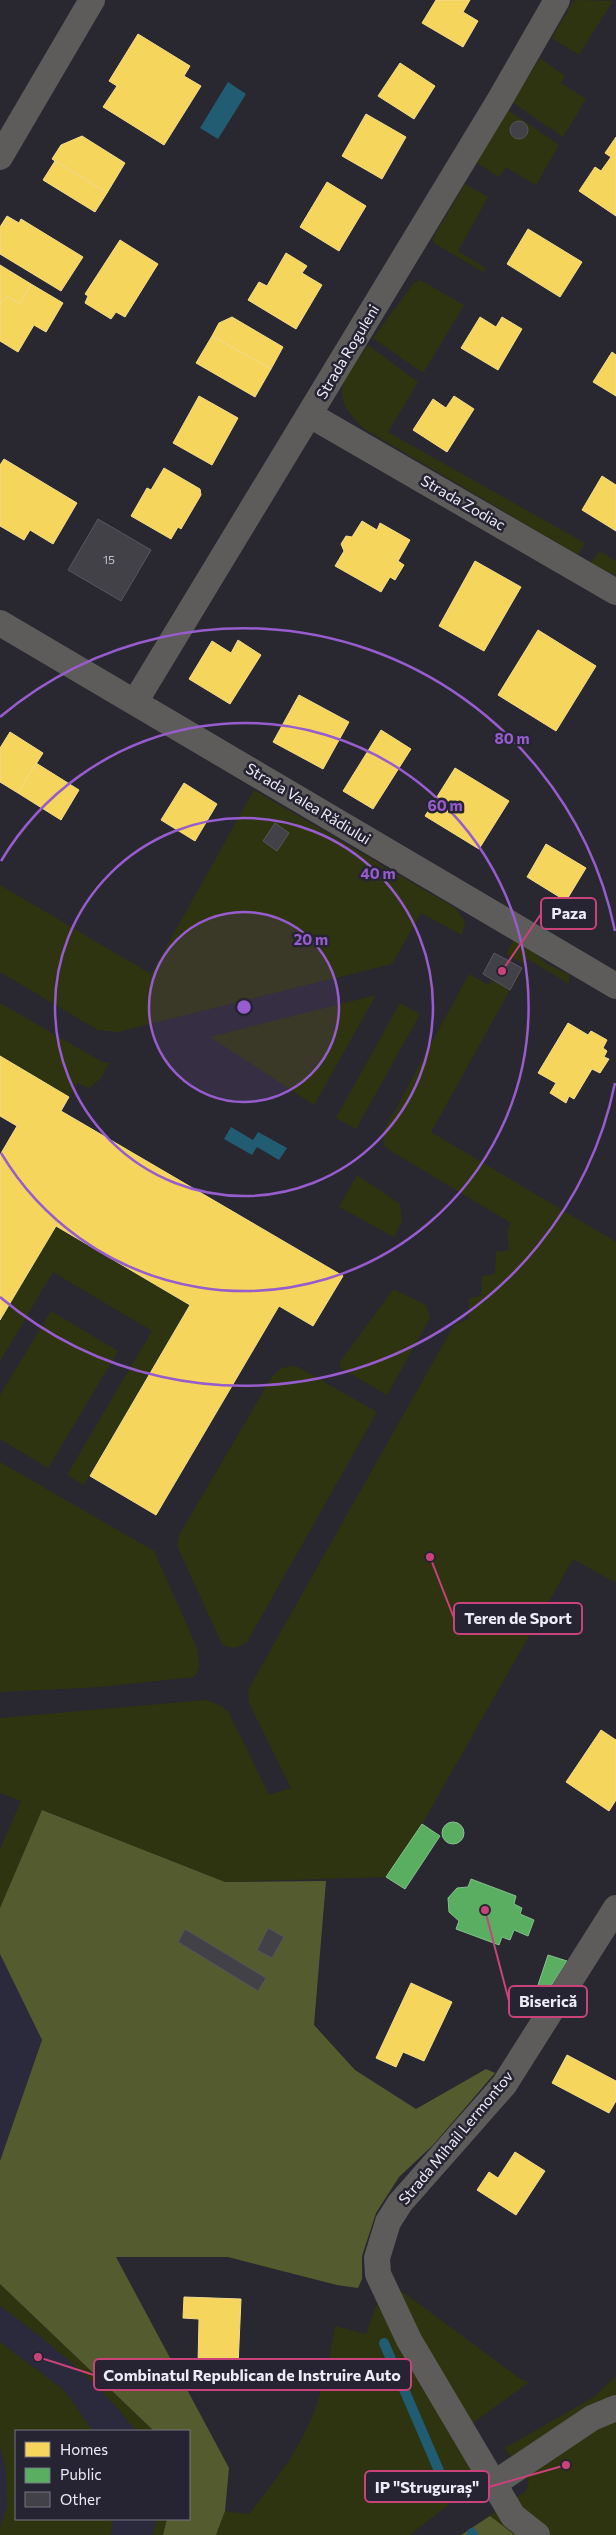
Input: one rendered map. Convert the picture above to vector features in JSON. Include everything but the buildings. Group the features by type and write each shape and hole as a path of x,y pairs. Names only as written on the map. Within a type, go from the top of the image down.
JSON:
{"street":[{"path":"0,157 92,0"},
{"name":"Strada Roguleni","path":"135,702 504,93 557,0"},
{"name":"Strada Zodiac","path":"310,415 616,592"},
{"name":"Strada Valea Rădiului","path":"0,623 616,986"},
{"name":"Strada Mihail Lermontov","path":"537,2535 513,2516 409,2340 378,2274 377,2258 388,2222 400,2203 504,2085 616,1908"},
{"path":"495,2483 592,2418 616,2408"}],"shaded area":[{"path":"0,1954 42,2040 0,2161"},
{"path":"0,2284 153,2430 15,2430 15,2520 167,2520 163,2535 0,2535"}],"green space":[{"path":"574,0 613,1 579,55 552,38"},
{"path":"540,58 565,76 561,83 586,99 563,137 512,102"},
{"path":"508,110 559,145 536,185 506,167 499,177 476,162"},
{"path":"465,184 488,197 458,251 486,268 483,272 434,243 433,238"},
{"path":"420,280 464,305 423,373 373,338 413,284"},
{"path":"368,345 418,382 388,432 585,543 578,555 363,428 345,405 342,395 346,378"},
{"path":"599,551 616,561 616,576 591,563"},
{"path":"254,790 455,908 465,921 462,935 421,913 392,964 118,1032 98,1030 0,972 0,885 151,974"},
{"path":"514,939 533,951 548,965 569,974 569,984 528,959 524,964 506,954"},
{"path":"469,974 488,985 492,980 510,990 431,1132 616,1242 616,1583 573,1559 422,1824 386,1877 225,1882 42,1810 0,1908 0,1849 21,1801 0,1793 0,1718 205,1700 218,1704 228,1711 269,1795 291,1788 249,1703 248,1690 454,1325 469,1319 469,1298 481,1296 482,1276 495,1274 496,1252 509,1250 507,1230 511,1223 384,1145 383,1132"},
{"path":"376,995 314,1105 210,1037"},
{"path":"0,1003 104,1063 110,1062 100,1079 89,1088 77,1083 69,1097 0,1056"},
{"path":"400,1003 420,1014 356,1129 336,1118"},
{"path":"357,1175 400,1204 402,1221 394,1237 339,1207"},
{"path":"56,1226 190,1305 84,1485 67,1475 152,1331 53,1272 0,1361 0,1320"},
{"path":"395,1290 426,1305 430,1318 387,1395 341,1368 340,1362 391,1292"},
{"path":"51,1311 118,1351 48,1468 0,1439 0,1395"},
{"path":"291,1366 298,1367 377,1412 247,1642 232,1648 222,1644 177,1546 179,1535 272,1377 280,1369"},
{"path":"0,1462 154,1551 197,1648 199,1667 194,1677 101,1687 0,1692"},
{"path":"42,1810 225,1882 326,1881 314,2025 355,2070 416,2109 486,2069 495,2073 433,2145 399,2177 376,2213 362,2256 362,2279 358,2288 337,2285 228,2257 116,2257 229,2468 225,2511 216,2535 163,2535 167,2520 190,2520 190,2430 153,2430 0,2284 0,2161 42,2040 0,1954 0,1908"},
{"path":"0,2284 153,2430 135,2430 89,2379 37,2334 0,2306"},
{"path":"400,2290 522,2380 529,2382 473,2423 461,2408 401,2301"},
{"path":"377,2304 472,2470 466,2491 410,2535 216,2535 225,2511 249,2514 296,2448 309,2425 319,2398 327,2369 335,2326 366,2334"},
{"path":"0,2342 64,2390 92,2430 15,2430 15,2520 113,2520 111,2535 0,2535 0,2527 7,2507 6,2472 0,2446"},
{"path":"616,2376 616,2535 461,2535 526,2491 529,2482 505,2448 594,2397"},
{"path":"490,2516 515,2535 461,2535"},
{"path":"157,2520 167,2520 163,2535 152,2535"}],"water":[{"path":"228,82 246,94 218,139 200,128"},
{"path":"231,1127 253,1140 258,1132 287,1148 279,1160 257,1147 252,1155 224,1139"}],"waterway":[{"path":"384,2343 446,2487"}],"place":[{"name":"Paza","path":"502,971"},
{"name":"Teren de Sport","path":"430,1557"},
{"name":"Biserică","path":"485,1910"},
{"name":"Combinatul Republican de Instruire Auto","path":"38,2357"},
{"name":"IP \"Struguraș\"","path":"566,2465"}]}
